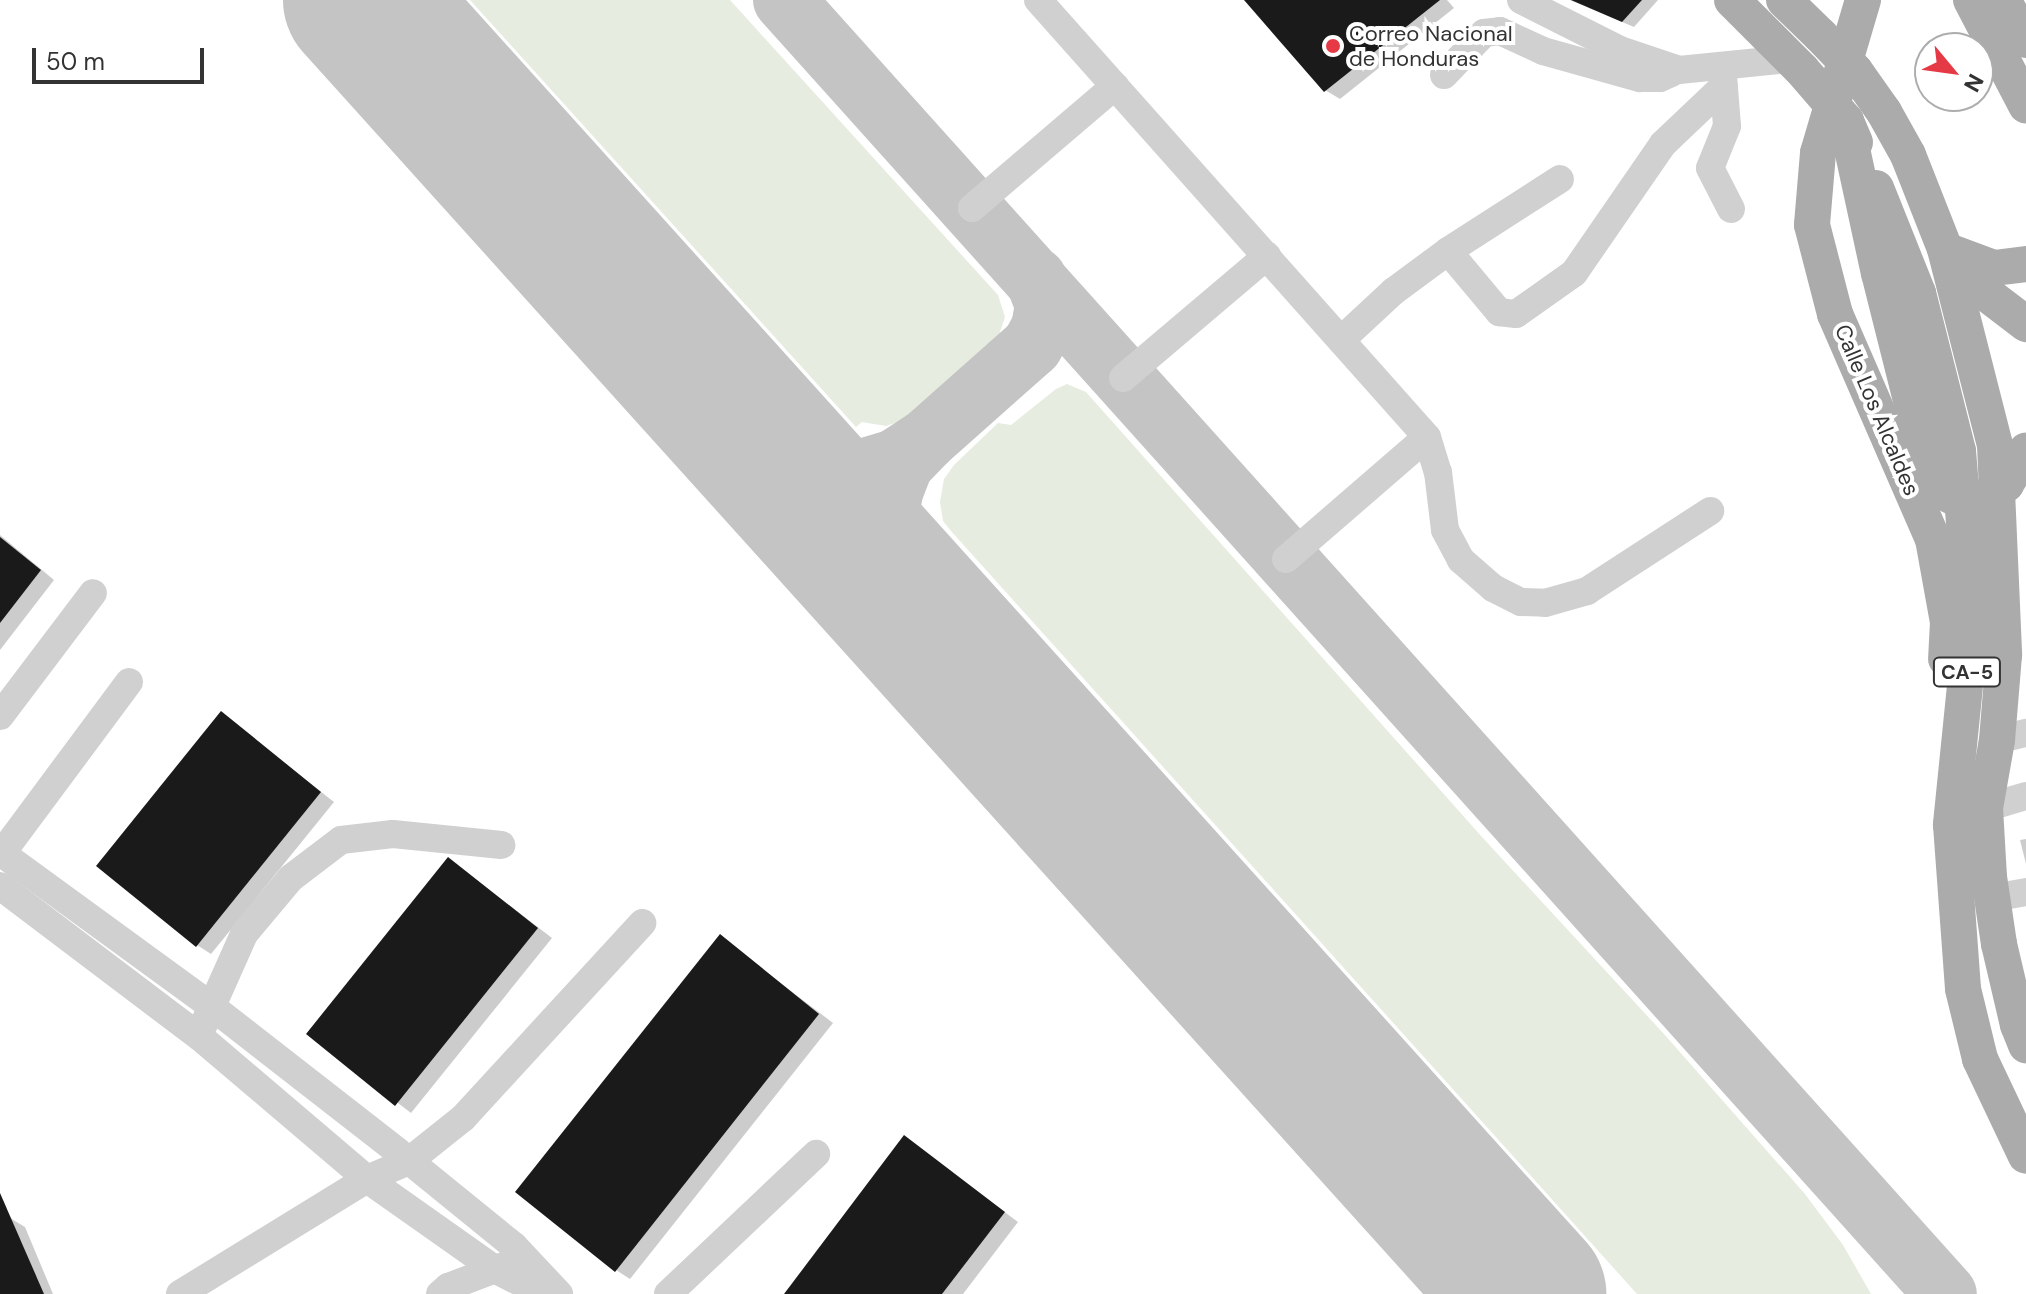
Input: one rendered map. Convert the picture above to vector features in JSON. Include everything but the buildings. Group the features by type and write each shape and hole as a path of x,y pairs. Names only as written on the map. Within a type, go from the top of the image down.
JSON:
{"main road":[{"name":"CA-5","path":"1732,0 1796,64 1846,121 1918,293 1958,451 1972,617 1951,825 1963,989 1980,1059 2026,1156"},
{"name":"CA-5","path":"1784,0 1855,71 1884,112 1908,155 1948,258 1995,445 2004,655 2012,736 1985,808 2009,895 2023,1031"},
{"name":"Calle Los Alcaldes","path":"1863,0 1818,153 1812,225 1835,314 1933,539 1948,622 1942,771 1951,825"},
{"path":"1971,0 2022,88"},
{"path":"2003,0 2026,40"},
{"path":"1846,121 1879,273 1932,484 1951,496 1984,498 2006,484 2026,451"},
{"path":"1948,258 1994,268 2026,264"},
{"path":"1948,258 2026,324"},
{"path":"2004,655 2021,608 2026,572"}],"street":[{"path":"1038,0 1427,437 1438,472 1445,530 1461,560 1493,588 1521,602 1545,603 1587,591 1710,511"},
{"path":"1521,0 1620,50 1679,70 1723,76 1796,64"},
{"path":"1444,75 1484,33 1500,31 1543,51 1640,78 1660,78 1679,70"},
{"path":"1723,76 1727,126 1710,168 1731,209"},
{"path":"1448,251 1499,312 1516,314 1574,273 1663,144 1723,76"},
{"path":"972,208 1115,86"},
{"path":"1341,340 1394,291 1448,251 1560,179"},
{"path":"1123,378 1267,256"},
{"path":"1286,559 1427,437"},
{"path":"0,716 93,593"},
{"path":"129,682 1,853 211,1006 409,1161 524,1256 559,1294"},
{"path":"1985,808 2026,796"},
{"path":"200,1037 244,934 291,878 341,840 393,834 501,845"},
{"path":"0,886 200,1037 367,1179 496,1270 544,1294"},
{"path":"180,1294 367,1179 409,1161 463,1118 642,923"},
{"path":"668,1294 816,1154"},
{"path":"440,1294 448,1287 524,1256"}],"shaded area":[{"path":"470,0 730,0 998,295 1005,317 996,344 910,418 886,426 862,422 856,427"},
{"path":"1067,384 1086,392 1482,837 1664,1034 1805,1194 1843,1245 1871,1294 1637,1294 951,531 943,521 940,502 944,479 954,465 998,423 1011,425 1056,389"}],"taxiway":[{"path":"784,0 1946,1294"},
{"path":"766,450 809,471 842,476 895,460 926,440 1032,346 1042,328 1046,305 1036,279"},
{"path":"905,603 891,563 888,515 892,492 903,464 926,440"}],"runway":[{"path":"361,0 1528,1294"}],"place":[{"name":"Correo Nacional de Honduras","path":"1333,46"}]}
